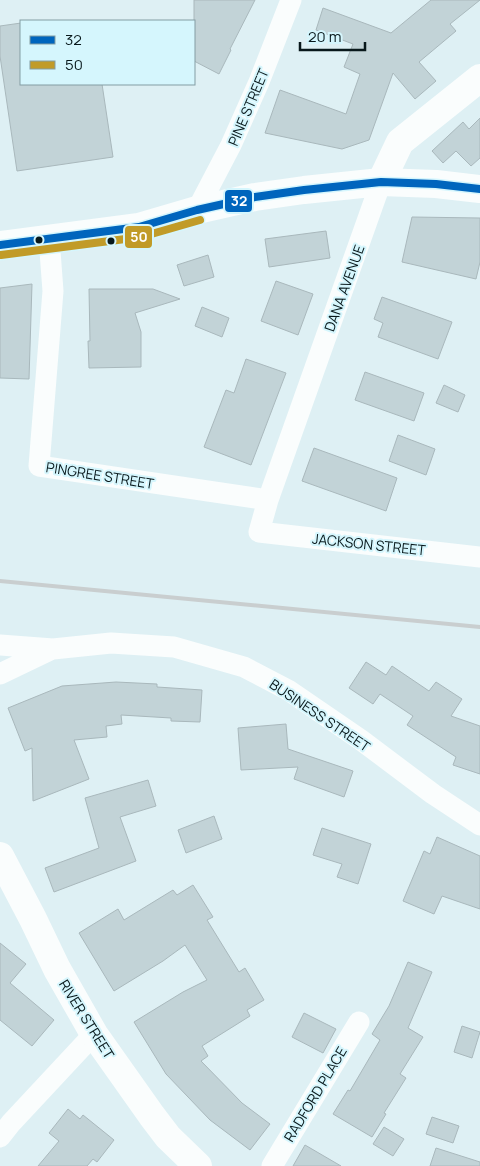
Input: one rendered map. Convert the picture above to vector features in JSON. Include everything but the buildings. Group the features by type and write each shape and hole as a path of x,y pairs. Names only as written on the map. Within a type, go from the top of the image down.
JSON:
{"main road":[{"name":"DANA AVENUE","path":"381,182 400,142 480,78"},
{"path":"0,245 139,227 197,210 255,197 346,185 381,182 436,184 480,189"},
{"name":"RIVER STREET","path":"0,856 57,969 94,1034 168,1137 198,1166"}],"street":[{"name":"PINE STREET","path":"197,210 232,145 291,0"},
{"name":"DANA AVENUE","path":"258,532 381,182"},
{"name":"PINGREE STREET","path":"49,238 53,291 39,466 268,500"},
{"name":"JACKSON STREET","path":"258,532 480,557"},
{"name":"BUSINESS STREET","path":"0,645 53,649 111,643 174,647 244,667 288,690 361,740 433,794 480,825"},
{"name":"BUSINESS STREET","path":"0,674 53,649"},
{"name":"RADFORD PLACE","path":"272,1166 358,1022"},
{"path":"0,1137 94,1034"}],"railway":[{"path":"0,581 480,627"}],"transit line":[{"name":"32","path":"0,245 139,227 197,210 255,197 304,190 381,182 436,184 480,189"},
{"name":"50","path":"1,255 141,237 200,220"}]}
